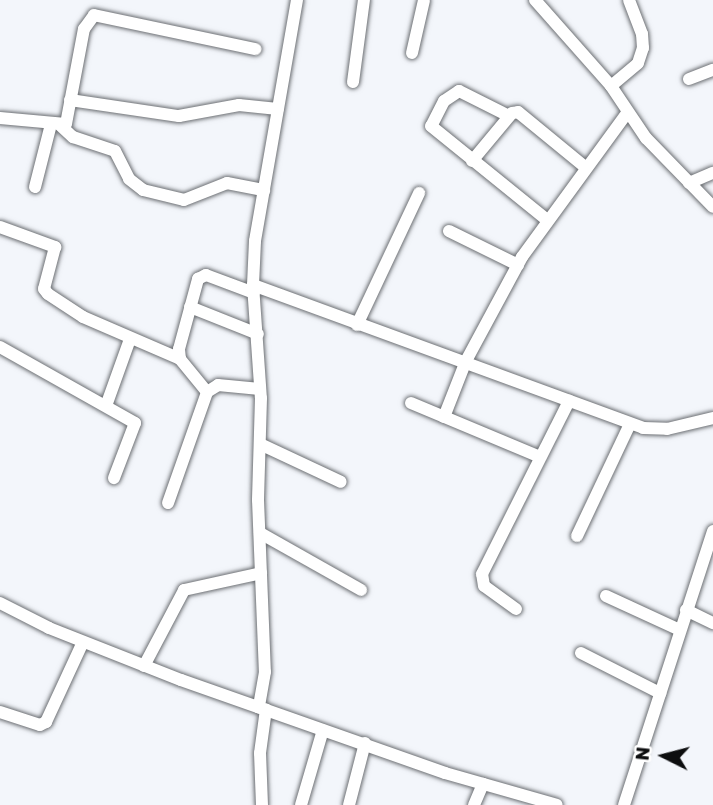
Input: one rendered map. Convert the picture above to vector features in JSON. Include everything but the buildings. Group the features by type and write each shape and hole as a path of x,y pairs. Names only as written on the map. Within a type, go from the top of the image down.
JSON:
{"street":[{"path":"262,805 260,752 265,672 260,533 260,389 254,289 264,190 297,0"},
{"path":"353,82 363,0"},
{"path":"412,53 424,0"},
{"path":"538,0 611,86 627,113 713,206"},
{"path":"611,86 638,63 643,48 642,34 629,0"},
{"path":"0,118 56,124 70,118 70,100 86,22 94,15 255,49"},
{"path":"688,79 713,71"},
{"path":"509,117 468,92 450,94 431,126 547,220"},
{"path":"70,100 179,116 239,105 278,109"},
{"path":"472,161 509,117 523,113 585,167"},
{"path":"444,417 466,361 518,265 585,167 627,113"},
{"path":"56,124 73,137 115,151 129,179 143,190 184,200 227,183 264,190"},
{"path":"35,187 56,124"},
{"path":"689,183 713,173"},
{"path":"357,325 419,192"},
{"path":"0,227 51,243 56,252 46,282 48,294 83,317 180,359 207,392"},
{"path":"449,231 518,265"},
{"path":"180,359 179,343 201,276 254,289 466,361 630,424 655,430 713,418"},
{"path":"190,307 258,334"},
{"path":"106,406 130,339"},
{"path":"0,347 106,406 136,426 114,478"},
{"path":"168,503 207,392 218,384 260,389"},
{"path":"516,609 481,580 569,401"},
{"path":"411,403 540,457"},
{"path":"577,536 630,424"},
{"path":"260,444 341,481"},
{"path":"624,805 713,531"},
{"path":"260,533 361,590"},
{"path":"144,666 184,590 261,573"},
{"path":"606,596 680,630"},
{"path":"0,603 83,642 144,666 483,784 557,805"},
{"path":"686,610 713,622"},
{"path":"0,712 37,724 46,722 83,642"},
{"path":"581,653 660,693"},
{"path":"301,805 323,730"},
{"path":"349,805 365,743"},
{"path":"474,805 483,784"}]}
